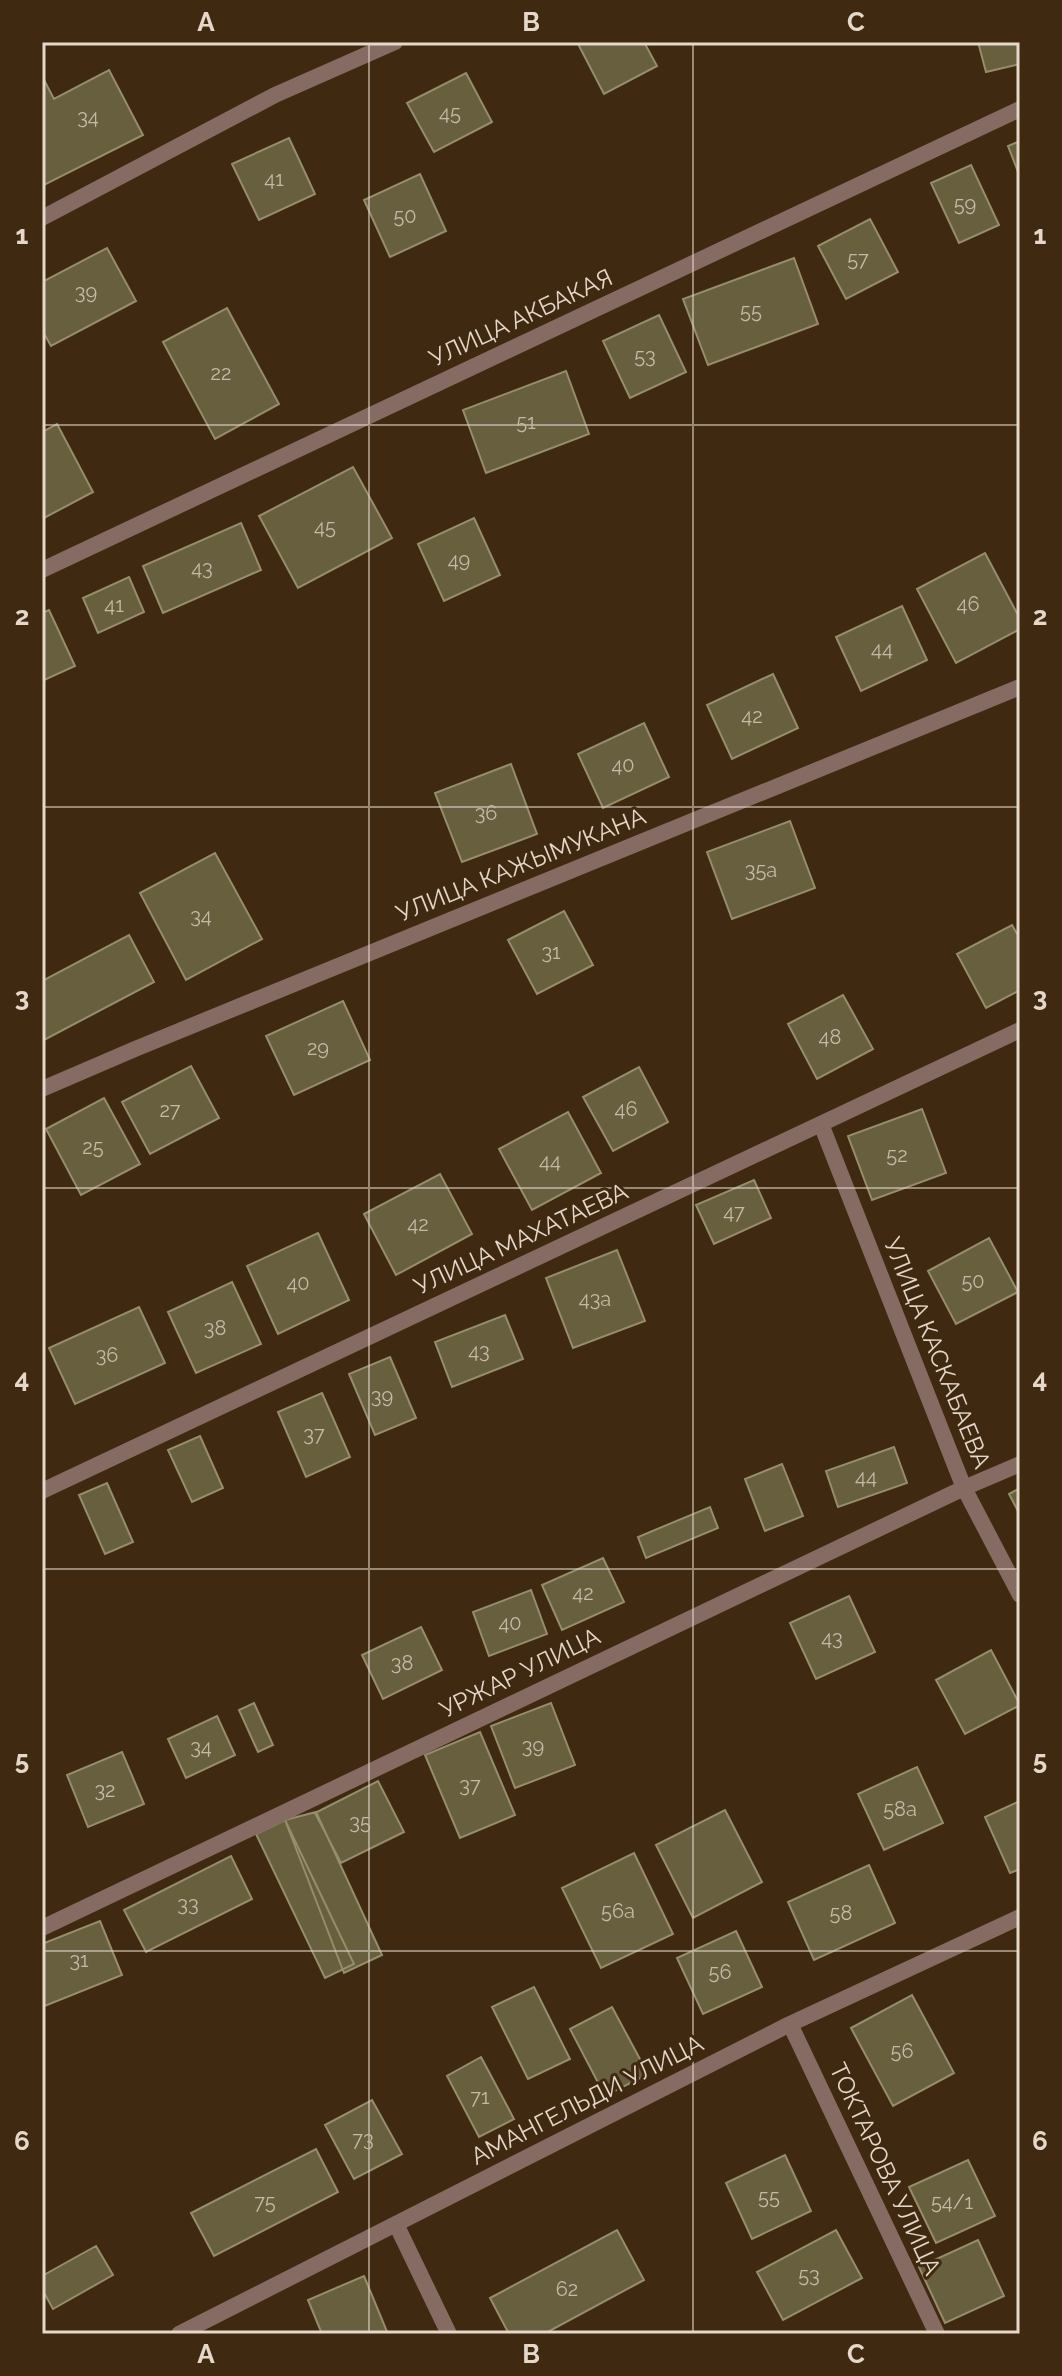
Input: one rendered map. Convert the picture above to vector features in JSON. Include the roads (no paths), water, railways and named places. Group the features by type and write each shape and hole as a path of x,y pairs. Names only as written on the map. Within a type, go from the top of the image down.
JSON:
{"street":[{"path":"42,218 275,95 395,42"},
{"name":"УЛИЦА АКБАКАЯ","path":"42,570 1020,109"},
{"name":"УЛИЦА КАЖЫМУКАНА","path":"42,1089 1020,687"},
{"name":"УЛИЦА МАХАТАЕВА","path":"42,1491 1020,1030"},
{"name":"УЛИЦА КАСКАБАЕВА","path":"821,1124 964,1488 1020,1595"},
{"name":"УРЖАР УЛИЦА","path":"42,1928 1020,1464"},
{"name":"АМАНГЕЛЬДИ УЛИЦА","path":"179,2334 790,2024 1020,1917"},
{"name":"ТОКТАРОВА УЛИЦА","path":"790,2024 937,2334"},
{"path":"396,2224 449,2334"}]}
